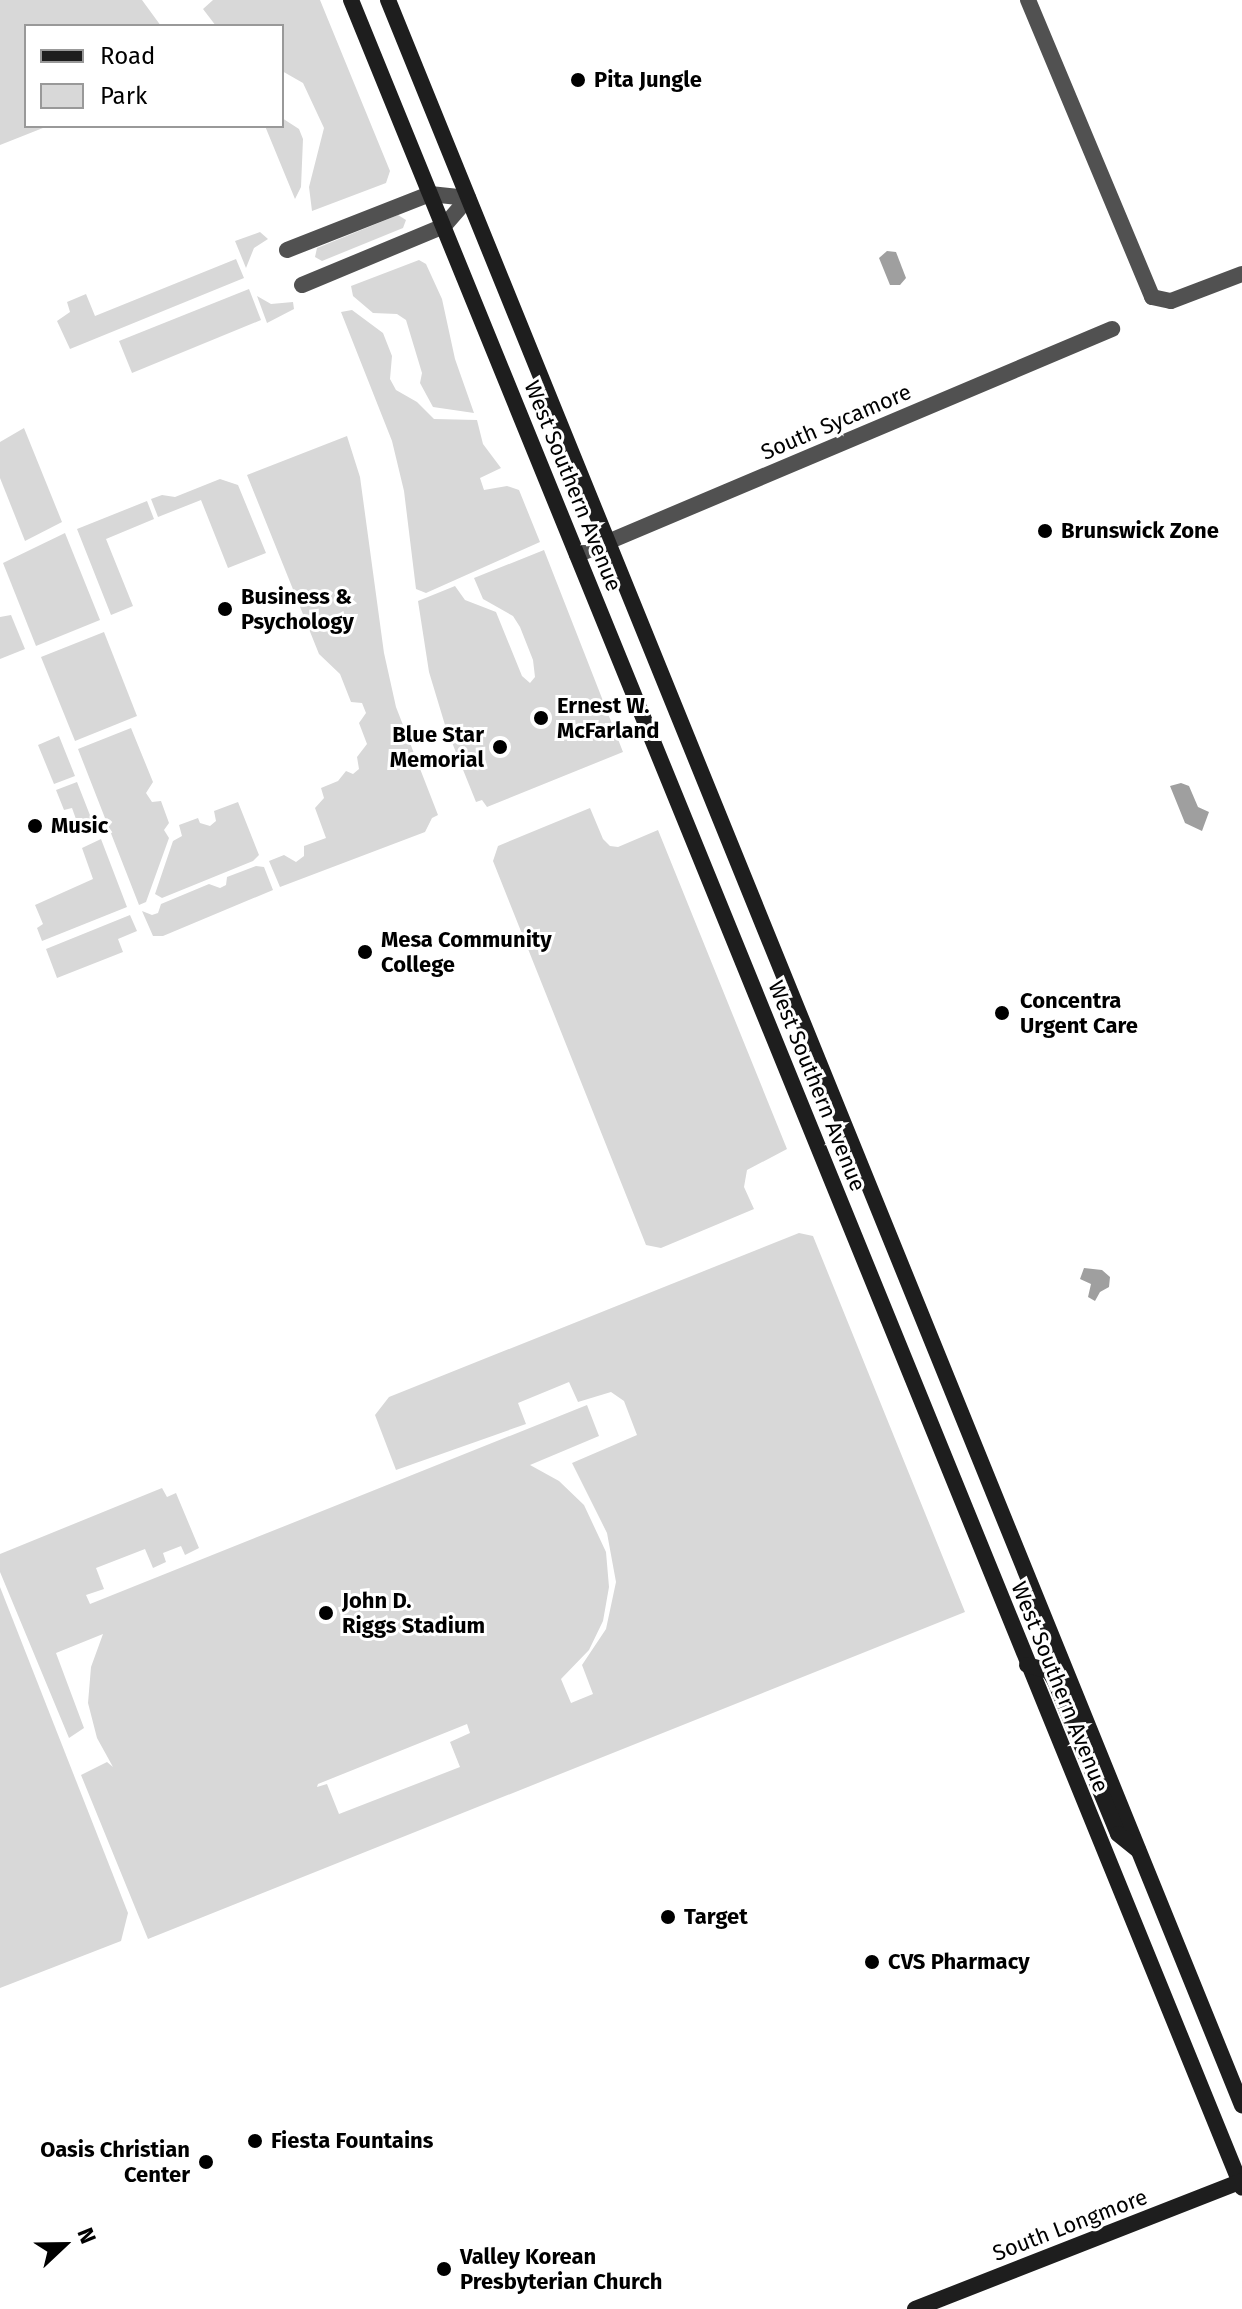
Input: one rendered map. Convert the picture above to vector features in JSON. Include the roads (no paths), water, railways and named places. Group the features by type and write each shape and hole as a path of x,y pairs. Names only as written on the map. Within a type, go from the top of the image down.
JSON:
{"main road":[{"name":"West Southern Avenue","path":"351,0 1241,2184"},
{"name":"West Southern Avenue","path":"388,0 1242,2105"},
{"path":"1027,1665 1049,1671 1118,1834 1140,1851"},
{"name":"South Longmore","path":"915,2309 1241,2184"}],"street":[{"path":"1028,0 1152,297 1171,301 1242,274"},
{"path":"287,250 430,194 468,198"},
{"path":"302,285 444,226 468,198"},
{"name":"South Sycamore","path":"577,555 1112,329"}],"place":[{"name":"Pita Jungle","path":"578,80"},
{"name":"Brunswick Zone","path":"1045,531"},
{"name":"Business & Psychology","path":"225,609"},
{"name":"Ernest W. McFarland","path":"541,718"},
{"name":"Blue Star Memorial","path":"500,747"},
{"name":"Music","path":"35,826"},
{"name":"Mesa Community College","path":"365,952"},
{"name":"Concentra Urgent Care","path":"1002,1013"},
{"name":"John D. Riggs Stadium","path":"326,1613"},
{"name":"Target","path":"668,1917"},
{"name":"CVS Pharmacy","path":"872,1962"},
{"name":"Fiesta Fountains","path":"255,2141"},
{"name":"Oasis Christian Center","path":"206,2162"},
{"name":"Valley Korean Presbyterian Church","path":"444,2269"}]}
